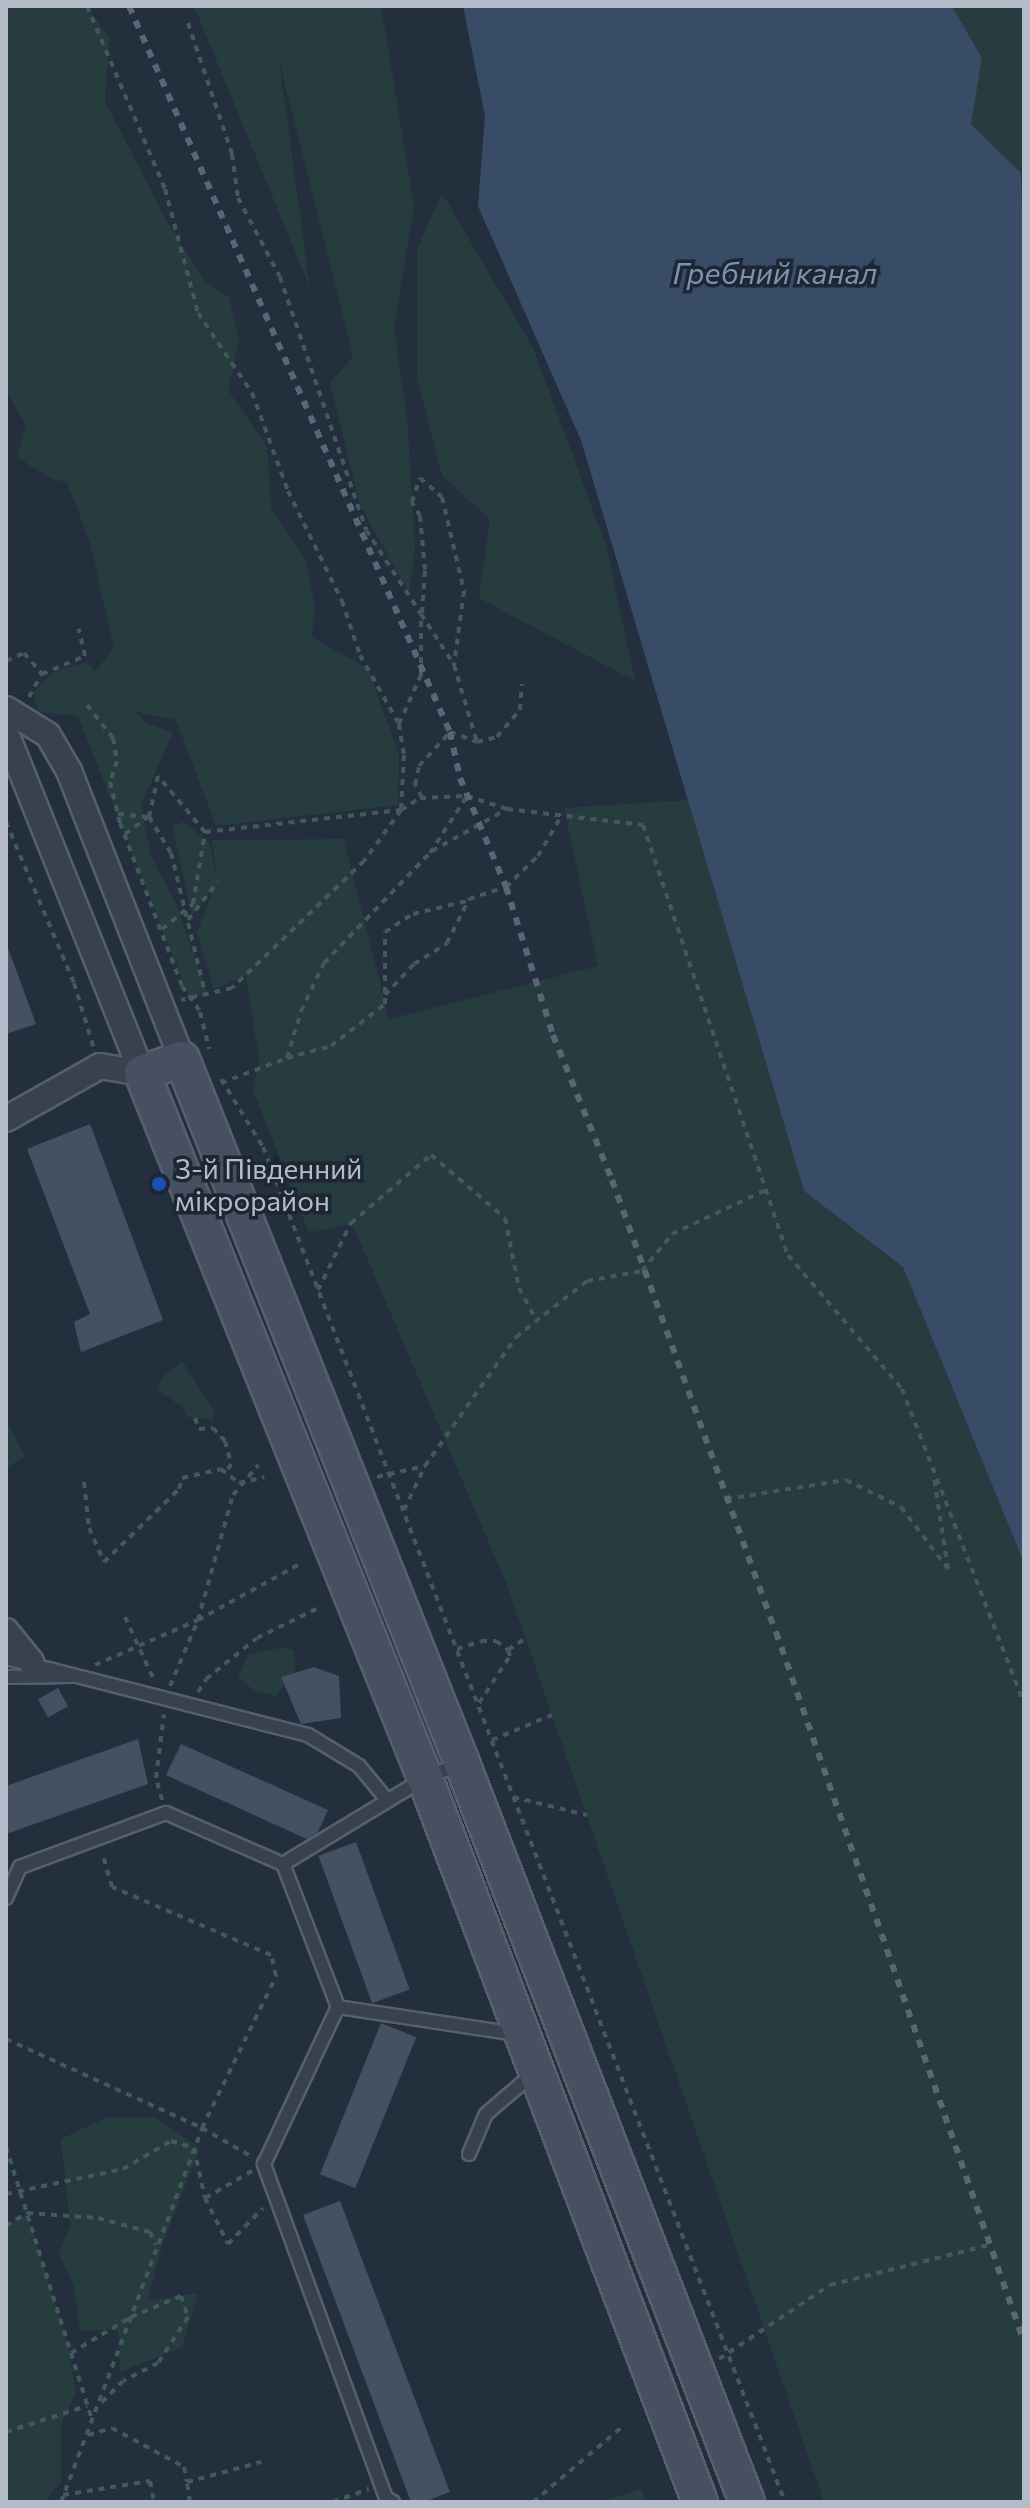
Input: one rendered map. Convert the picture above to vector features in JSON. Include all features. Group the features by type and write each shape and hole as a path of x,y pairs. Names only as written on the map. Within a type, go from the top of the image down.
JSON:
{"street":[{"path":"10,718 48,735 69,771 165,1009 212,1083 352,1487 462,1763 747,2502"},
{"path":"10,718 142,1073 425,1778 700,2502"},
{"path":"6,1119 100,1066 142,1073 197,1060"},
{"path":"6,1631 31,1662"}],"lane":[{"path":"6,1658 308,1735 359,1766 388,1801"},
{"path":"6,1677 86,1676"},
{"path":"283,1864 425,1778 462,1763"},
{"path":"6,1898 20,1867 166,1813 283,1864 338,2007 264,2164 381,2484 393,2502"},
{"path":"338,2007 522,2035"},
{"path":"469,2154 486,2114 536,2071"}],"path":[{"path":"87,6 165,189 198,313 252,393 288,491 342,601 360,655 399,724 404,755 401,810 364,861 232,988 189,996 165,1009"},
{"path":"188,23 232,154 238,198 280,277 366,530 454,665 477,742"},
{"path":"399,724 421,675 425,570 420,516 412,502 420,478 442,497 464,591 454,665"},
{"path":"10,718 42,674 85,656 79,629"},
{"path":"6,661 24,653 42,674"},
{"path":"420,799 415,785 419,766 450,732 477,742 497,737 520,710 522,684"},
{"path":"87,705 113,738 117,761 110,782 124,834 189,996 200,1012 197,1060"},
{"path":"124,834 149,817 158,776 205,832 193,904 142,946"},
{"path":"205,832 401,810 420,799 467,796 507,809 643,825 788,1255 902,1389 1024,1703"},
{"path":"287,1058 301,1011 324,963 430,853 467,796"},
{"path":"430,853 507,809"},
{"path":"118,814 149,817"},
{"path":"562,815 538,856 506,887 467,901 413,914 385,932 385,1004 331,1046 212,1083 263,1147 785,2502"},
{"path":"149,817 171,853 205,993"},
{"path":"6,822 74,983 100,1066"},
{"path":"188,920 218,881"},
{"path":"385,995 414,964 447,943 467,901"},
{"path":"318,1290 351,1223 431,1155 505,1218 519,1288 536,1321"},
{"path":"404,1510 425,1466 507,1348 536,1321 587,1281 642,1271 672,1234 766,1190"},
{"path":"195,1418 199,1429 213,1428 225,1441 231,1464 225,1474"},
{"path":"166,1813 156,1778 166,1697 198,1620 239,1483 258,1465"},
{"path":"352,1487 389,1472 425,1466"},
{"path":"726,1499 846,1480 901,1507 948,1569 932,1467"},
{"path":"84,1482 89,1528 104,1562 179,1489 182,1478 199,1470 221,1469 239,1483 264,1477"},
{"path":"86,1676 92,1667 198,1620 298,1565"},
{"path":"190,1704 206,1679 257,1638 316,1609"},
{"path":"125,1617 166,1697"},
{"path":"508,1650 526,1638"},
{"path":"457,1649 481,1641 496,1641 508,1650 510,1656 493,1688 479,1703"},
{"path":"492,1740 552,1715"},
{"path":"513,1797 587,1815"},
{"path":"61,2502 202,2128 276,1976 271,1955 112,1887 97,1838"},
{"path":"6,2039 202,2128 264,2164 205,2198"},
{"path":"6,2194 123,2169 171,2141 194,2148"},
{"path":"6,2147 92,2420"},
{"path":"194,2148 205,2198 228,2244 275,2195"},
{"path":"6,2226 27,2213 98,2218 150,2232 157,2247"},
{"path":"698,2376 830,2285 989,2245"},
{"path":"71,2353 131,2317 181,2296 188,2317 158,2363 123,2381 97,2407"},
{"path":"6,2432 87,2406"},
{"path":"533,2502 622,2427"},
{"path":"86,2435 112,2428 184,2467 190,2502"},
{"path":"187,2482 261,2462"},
{"path":"63,2495 150,2481 154,2502"},
{"path":"333,2502 381,2484"}],"green space":[{"path":"6,6 87,6 109,38 105,101 166,220 205,281 229,297 239,339 228,390 267,447 271,507 305,560 315,605 312,637 368,669 399,755 398,805 216,826 176,720 136,712 146,723 173,732 141,805 151,856 176,904 208,995 189,996 78,716 39,712 33,693 53,672 87,662 96,671 114,647 90,543 67,482 51,479 17,457 26,424 6,392"},
{"path":"194,6 381,6 414,205 394,328 407,417 415,547 409,593 360,505 330,383 353,357 279,61 310,288"},
{"path":"952,6 1024,6 1024,284 1021,173 971,124 982,58"},
{"path":"442,193 533,348 606,545 635,681 479,598 490,519 442,476 417,378 417,249"},
{"path":"688,800 804,1191 903,1267 1024,1563 1024,2502 824,2502 507,1585 352,1223 309,1233 253,1090 259,1060 246,976 214,989 197,933 214,887 192,915 172,826 183,822 210,843 217,882 212,840 344,839 389,1019 598,966 564,808"},
{"path":"182,1361 214,1410 213,1420 187,1417 184,1408 157,1390 163,1377"},
{"path":"6,1420 25,1456 6,1468"},
{"path":"283,1647 294,1651 295,1669 276,1696 254,1690 238,1678 248,1655"},
{"path":"107,2117 155,2117 200,2148 163,2243 147,2301 198,2293 182,2347 120,2372 118,2330 80,2330 74,2288 59,2254 70,2225 61,2139"},
{"path":"27,2213 68,2344 76,2392 61,2425 61,2482 45,2502 6,2502 6,2227"},
{"path":"641,2489 646,2502 611,2502 610,2499"}],"water":[{"name":"Гребний канал","path":"463,6 952,6 982,58 971,124 1021,173 1024,284 1024,1563 903,1267 804,1191 581,440 478,206 485,116"}],"building":[{"path":"6,949 36,1024 6,1034"},
{"path":"90,1124 163,1320 81,1352 74,1322 90,1314 27,1149"},
{"path":"314,1667 339,1676 341,1718 301,1724 281,1677"},
{"path":"58,1688 68,1706 48,1718 38,1699"},
{"path":"138,1739 148,1784 6,1834 6,1786"},
{"path":"181,1744 328,1810 318,1832 307,1839 166,1775"},
{"path":"356,1842 410,1990 372,2003 318,1856"},
{"path":"381,2023 416,2037 355,2188 320,2174"},
{"path":"340,2201 450,2492 424,2502 411,2502 303,2215"}],"railway":[{"path":"129,6 450,732 460,778 506,887 553,1035 612,1180 776,1632 1024,2342"}],"place":[{"name":"3-й Південний мікрорайон","path":"159,1184"}]}
